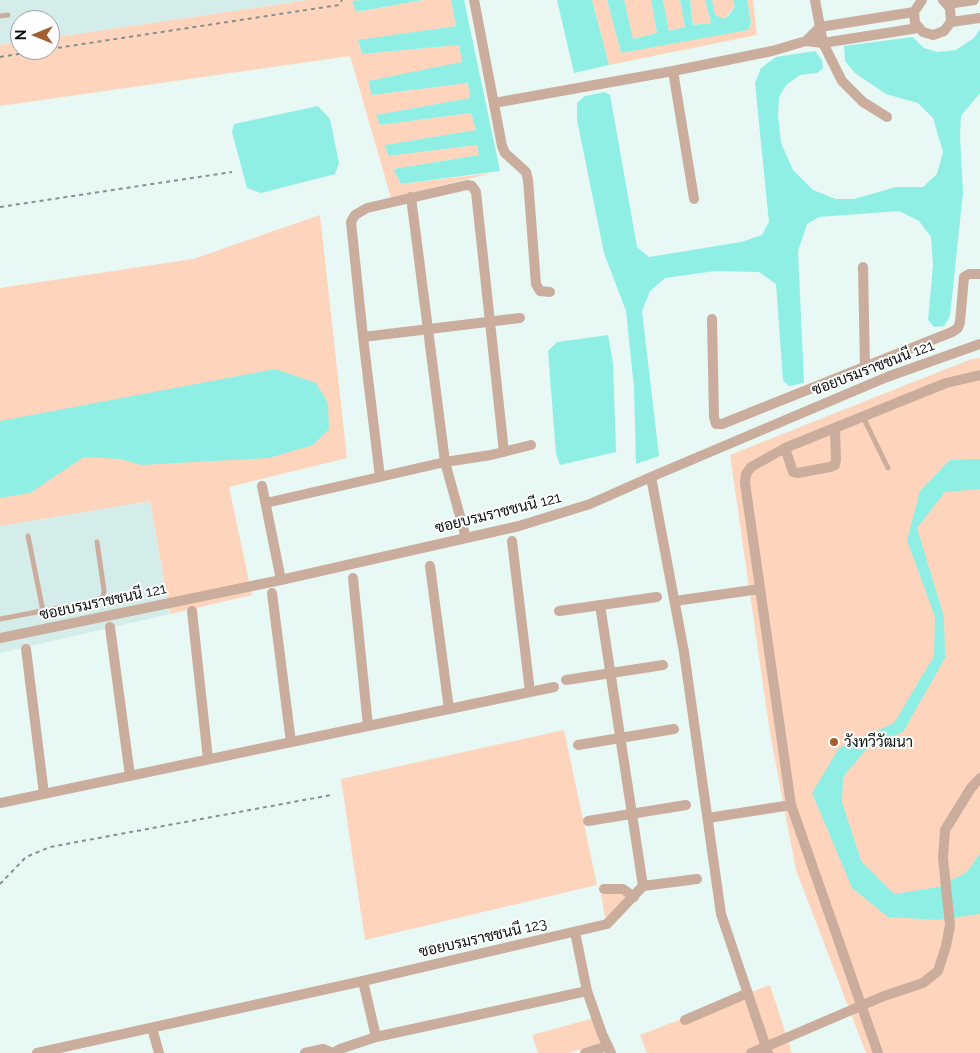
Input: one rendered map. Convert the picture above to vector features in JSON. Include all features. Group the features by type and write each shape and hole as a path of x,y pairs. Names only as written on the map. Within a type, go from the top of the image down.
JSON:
{"street":[{"path":"474,0 505,153 526,172 536,284 540,291 550,292"},
{"path":"815,0 823,43 842,81 863,102 888,117"},
{"path":"922,0 916,7 914,17 918,28 928,34 939,34 951,22 951,13 945,2 974,0"},
{"path":"806,41 820,27 914,12"},
{"path":"951,22 980,18"},
{"path":"494,103 673,71 772,51 806,41 823,43 918,28"},
{"path":"673,71 694,199"},
{"path":"380,477 351,222 355,215 367,208 467,185 472,186 476,192 504,452"},
{"path":"411,198 445,462 466,538"},
{"path":"863,267 865,368"},
{"path":"712,319 714,417 716,424 722,424 865,368 958,328 964,278 969,274 980,274"},
{"path":"363,337 520,318"},
{"name":"ซอยบรมราชชนนี 121","path":"0,638 282,580 519,526 590,504 651,476 887,376 980,344"},
{"path":"878,1053 791,805 745,482 746,474 751,467 785,448 946,382 980,375"},
{"path":"785,448 793,472 798,473 830,467 835,465 836,460 835,429"},
{"path":"266,503 445,462 491,455 531,445"},
{"path":"651,476 684,652 721,914 767,1050"},
{"path":"262,486 282,580"},
{"path":"512,540 530,692"},
{"path":"430,566 449,709"},
{"path":"353,578 368,726"},
{"path":"675,601 760,588"},
{"path":"272,593 291,742"},
{"path":"559,611 657,597"},
{"path":"600,605 643,886 698,879"},
{"path":"192,611 208,760"},
{"path":"110,627 130,776"},
{"path":"26,649 44,794"},
{"path":"566,680 663,665"},
{"path":"0,803 554,687"},
{"path":"578,745 674,729"},
{"path":"751,1053 767,1050 862,1006 923,983 938,972 950,925 943,858 945,830 971,788 980,778"},
{"path":"588,821 686,805"},
{"path":"708,818 791,805"},
{"name":"ซอยบรมราชชนนี 123","path":"37,1053 363,981 607,924 643,886"},
{"path":"604,889 623,889 634,897"},
{"path":"575,932 588,991 609,1049 585,1053"},
{"path":"363,981 376,1037"},
{"path":"305,1053 323,1048 333,1053 376,1037 588,991"},
{"path":"685,1020 748,993"},
{"path":"152,1028 159,1053"}],"lane":[{"path":"0,16 8,15"},
{"path":"863,417 888,468"},
{"path":"28,536 43,611"},
{"path":"0,619 94,601 103,597 104,590 97,542"}],"path":[{"path":"60,47 339,5 342,0"},
{"path":"0,208 232,172"},
{"path":"0,884 26,858 50,848 331,795"}],"shaded area":[{"path":"0,0 309,0 60,37 60,10 10,10 10,44 0,45"},
{"path":"309,0 361,0 352,2 357,12 423,0 451,0 456,26 358,41 362,54 459,45 463,62 373,95 468,83 471,98 377,115 381,125 471,113 476,130 386,145 387,156 477,145 479,155 393,169 401,184 492,173 391,198 350,56 0,106 0,45 10,44 10,60 60,60 60,37"},
{"path":"592,0 607,0 621,53 751,23 747,0 753,0 757,35 609,65"},
{"path":"624,0 651,0 657,33 632,39"},
{"path":"663,0 680,0 685,28 668,31"},
{"path":"690,0 705,0 711,23 693,25"},
{"path":"712,0 733,0 735,6 724,19 715,15"},
{"path":"320,215 347,458 229,487 252,595 170,614 150,501 0,526 0,288 193,259"},
{"name":"วังทวีวัฒนา","path":"980,358 980,1053 866,1053 796,870 770,733 730,455 971,359"},
{"path":"150,501 170,614 0,653 0,526"},
{"path":"564,730 597,885 365,940 341,779"},
{"path":"619,890 628,896 622,904 605,918 601,894"},
{"path":"770,985 792,1053 647,1053 640,1035"},
{"path":"594,1018 603,1043 569,1053 538,1053 532,1035"}],"water":[{"path":"423,0 356,12 352,1"},
{"path":"451,0 464,0 500,171 401,184 393,169 479,155 477,145 388,156 385,145 476,130 471,113 380,125 376,115 470,98 468,83 372,95 368,81 462,62 459,45 362,54 358,40 456,26"},
{"path":"557,0 592,0 609,65 574,73"},
{"path":"607,0 624,0 633,39 657,33 651,0 663,0 669,31 685,27 680,0 690,0 693,25 711,23 705,0 712,0 715,15 724,19 735,6 733,0 747,0 751,23 748,30 621,53"},
{"path":"980,29 980,93 961,116 960,137 963,192 950,316 944,326 934,327 928,320 933,265 931,237 919,221 899,211 819,217 807,224 798,251 804,383 789,386 783,380 776,284 759,272 715,271 665,278 650,291 642,311 659,456 636,464 634,388 626,311 604,253 577,120 577,103 585,96 605,92 610,95 637,247 649,257 741,242 762,235 769,222 755,83 761,68 776,57 815,51 822,60 823,68 817,73 800,75 786,85 779,97 778,115 781,143 793,170 813,190 836,199 854,199 896,187 923,187 937,174 943,152 933,118 918,103 886,94 855,73 845,61 844,46 913,37 924,48 937,52 956,50 974,38"},
{"path":"318,106 330,119 339,163 335,174 261,193 247,188 232,132 234,124"},
{"path":"608,335 613,363 616,452 560,465 556,454 548,351 557,342"},
{"path":"275,369 316,383 328,403 329,429 313,445 269,458 141,465 120,459 84,457 30,493 0,498 0,421"},
{"path":"980,459 980,489 945,492 917,528 944,617 945,658 903,732 869,746 843,777 842,802 861,861 894,894 938,887 967,872 980,853 980,914 938,920 888,917 852,888 812,793 839,748 894,723 934,656 935,617 907,540 920,491 950,460"}],"place":[{"name":"วังทวีวัฒนา","path":"834,742"}]}
